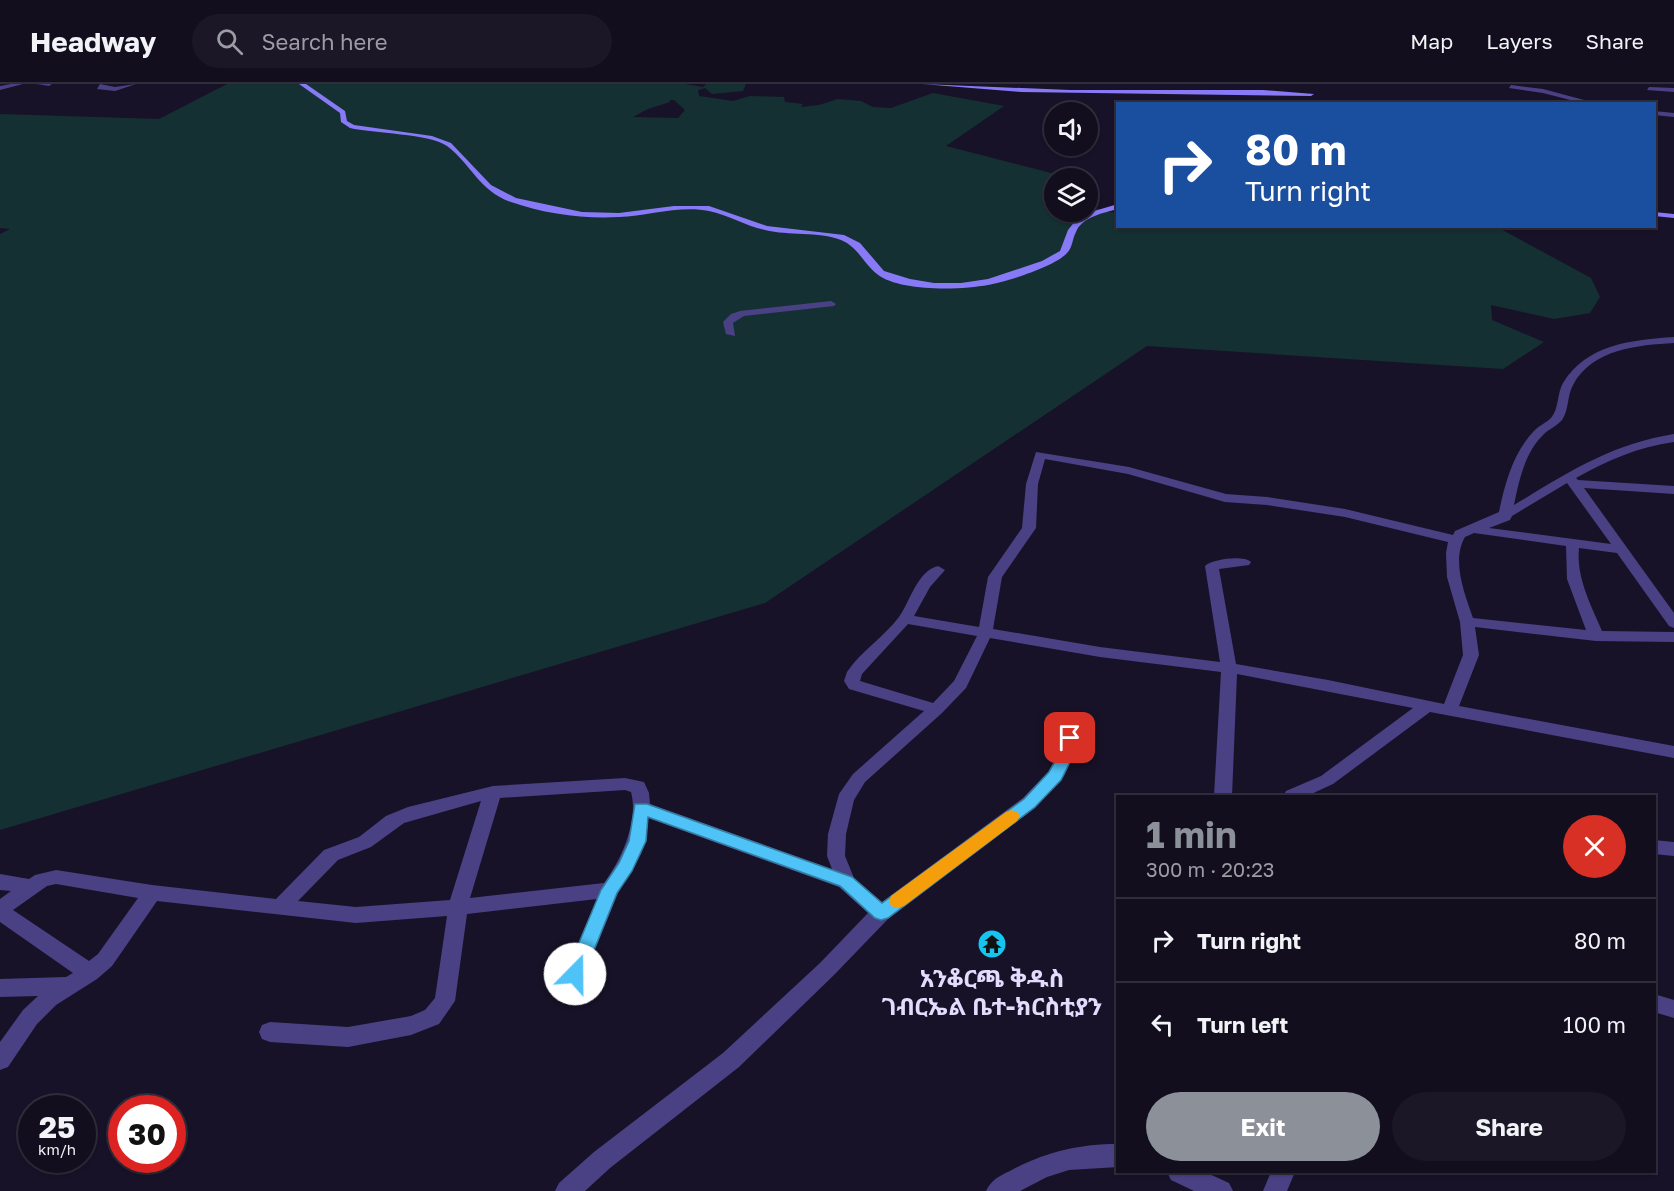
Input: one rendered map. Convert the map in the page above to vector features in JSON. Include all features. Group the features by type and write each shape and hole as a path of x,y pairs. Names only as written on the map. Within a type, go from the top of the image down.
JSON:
{"main road":[{"path":"302,84 343,112 344,122 352,128 432,138 449,144 488,187 513,200 563,212 602,215 693,206 709,208 766,228 841,237 857,245 881,273 919,285 976,284 1045,263 1063,253 1072,230 1079,222 1087,216 1116,207"},
{"path":"925,84 1062,91 1313,91 1307,102"},
{"path":"1656,214 1674,216"}],"street":[{"path":"0,87 6,84"},
{"path":"0,87 20,84"},
{"path":"40,84 49,84"},
{"path":"103,84 99,88 116,89 133,84"},
{"path":"1511,87 1543,91 1588,102"},
{"path":"1649,89 1674,90"},
{"path":"1656,113 1674,115"},
{"path":"731,334 728,322 734,316 743,313 831,304"},
{"path":"1505,516 1510,488 1524,453 1538,433 1555,421 1560,413 1564,392 1578,370 1605,352 1623,345 1674,340"},
{"path":"1449,710 1471,655 1467,622 1453,576 1455,540 1461,534 1476,530 1573,481 1612,454 1643,441 1674,438"},
{"path":"846,882 837,856 837,834 845,799 859,778 936,709 960,684 985,633 995,577 1029,528 1032,484 1040,455 1129,471 1225,498 1267,501 1345,513 1455,540"},
{"path":"1573,481 1674,490"},
{"path":"1573,481 1674,623"},
{"path":"1476,530 1623,550"},
{"path":"1573,543 1571,563 1574,580 1596,636"},
{"path":"1223,795 1229,668 1212,566 1244,562"},
{"path":"936,709 865,690 852,681 855,672 869,655 905,619 924,585 938,570"},
{"path":"905,619 1100,652 1229,668 1328,685 1674,752"},
{"path":"1467,622 1596,636 1674,637"},
{"path":"1294,795 1327,780 1427,706"},
{"path":"567,1191 602,1160 730,1059 827,969 881,913 1029,803 1055,776 1065,756 1074,720"},
{"path":"281,906 339,849 357,846 388,823 403,816 493,792 625,784 638,787 643,795 638,841 626,867 610,890 567,995"},
{"path":"270,1032 348,1037 411,1025 432,1017 445,1001 458,907 493,792"},
{"path":"641,808 846,882 881,913"},
{"path":"1656,847 1674,849"},
{"path":"90,973 0,910 42,880 56,877 153,893 356,915 417,912 610,890"},
{"path":"0,882 31,887"},
{"path":"0,1060 30,1017 105,960 153,893"},
{"path":"0,988 68,986"},
{"path":"1656,1004 1674,1008"},
{"path":"998,1191 1030,1171 1073,1156 1116,1156"},
{"path":"1181,1173 1221,1191"},
{"path":"1275,1191 1283,1173"}],"green space":[{"path":"227,84 685,84 703,87 706,84 746,84 743,91 712,94 705,88 698,90 699,96 733,101 750,96 784,97 785,102 803,104 801,107 819,105 838,99 861,101 873,107 891,108 933,93 1004,106 946,146 1044,171 1044,222 1098,222 1098,209 1116,213 1116,228 1499,228 1591,278 1600,297 1590,313 1554,319 1491,305 1492,320 1544,342 1503,369 1147,346 765,603 0,830 0,234 10,229 0,228 0,114 159,119","holes":["674,100 685,110 678,118 633,117"]}],"slow traffic":[{"path":"898,901 1011,816"}],"place":[{"name":"አንቆርጫ ቅዱስ ገብርኤል ቤተ-ክርስቲያን","path":"992,944"}],"route":[{"path":"575,974 610,890 626,867 638,841 641,808 846,882 881,913 1029,803 1055,776 1065,756 1070,738"}]}
